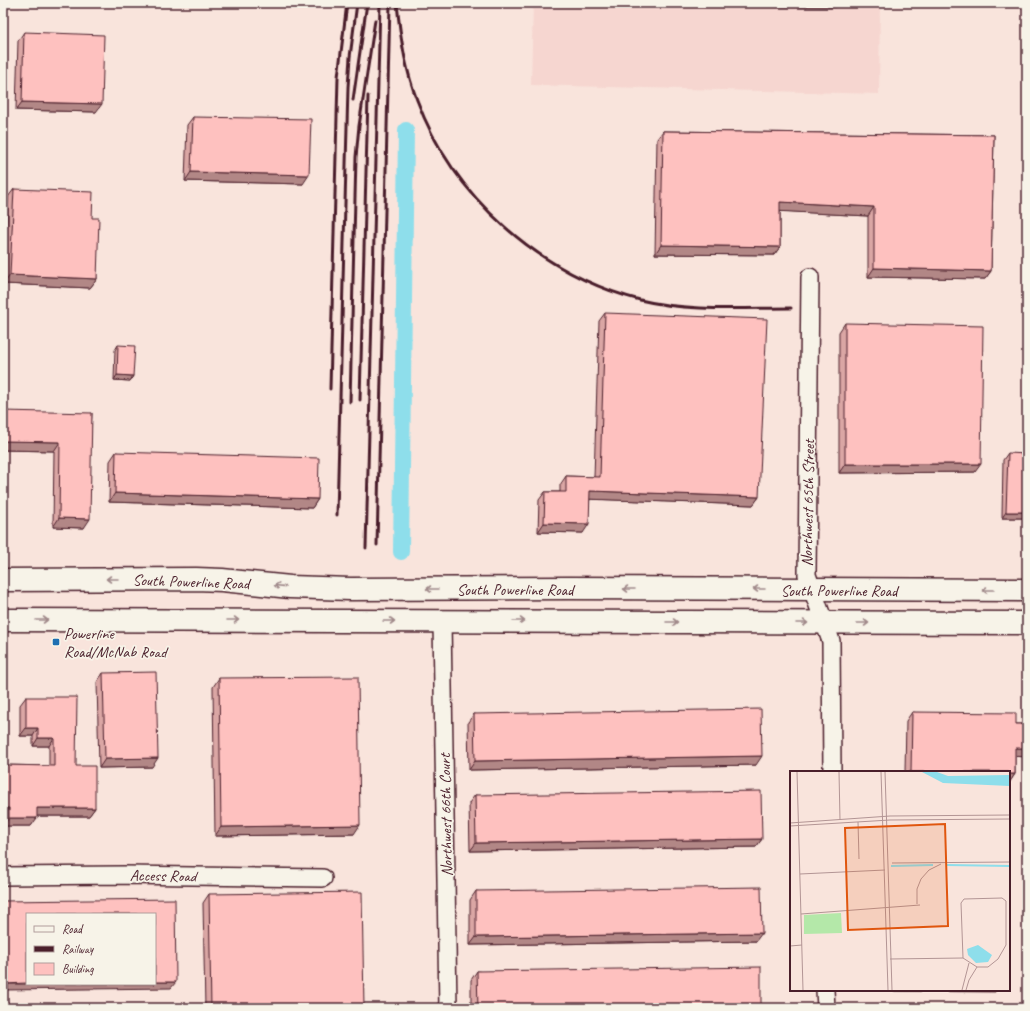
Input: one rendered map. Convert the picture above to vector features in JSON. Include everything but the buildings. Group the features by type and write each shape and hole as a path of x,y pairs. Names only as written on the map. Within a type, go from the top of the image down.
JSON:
{"main road":[{"name":"South Powerline Road","path":"3,580 196,579 222,580 290,587 350,589 569,588 1027,590"},
{"name":"South Powerline Road","path":"3,620 1027,623"}],"street":[{"name":"Northwest 65th Street","path":"810,277 806,575 831,641 832,771"},
{"name":"Northwest 66th Court","path":"442,621 448,1008"},
{"name":"Access Road","path":"3,876 124,875 323,878"},
{"path":"825,991 826,1008"}],"shaded area":[{"path":"533,3 880,3 879,94 531,85"}],"waterway":[{"path":"401,552 406,130"}],"railway":[{"path":"330,389 338,77 347,3"},
{"path":"337,515 348,87 350,57 357,3"},
{"path":"353,100 367,3"},
{"path":"366,548 380,3"},
{"path":"377,545 390,3"},
{"path":"397,3 401,40 409,76 417,100 433,135 453,169 477,199 504,227 535,251 568,271 603,288 640,300 659,304 696,308 791,308"},
{"path":"350,402 356,157 359,126 375,20"},
{"path":"360,400 368,96"}],"place":[{"name":"Powerline Road/McNab Road","path":"56,642"}]}
